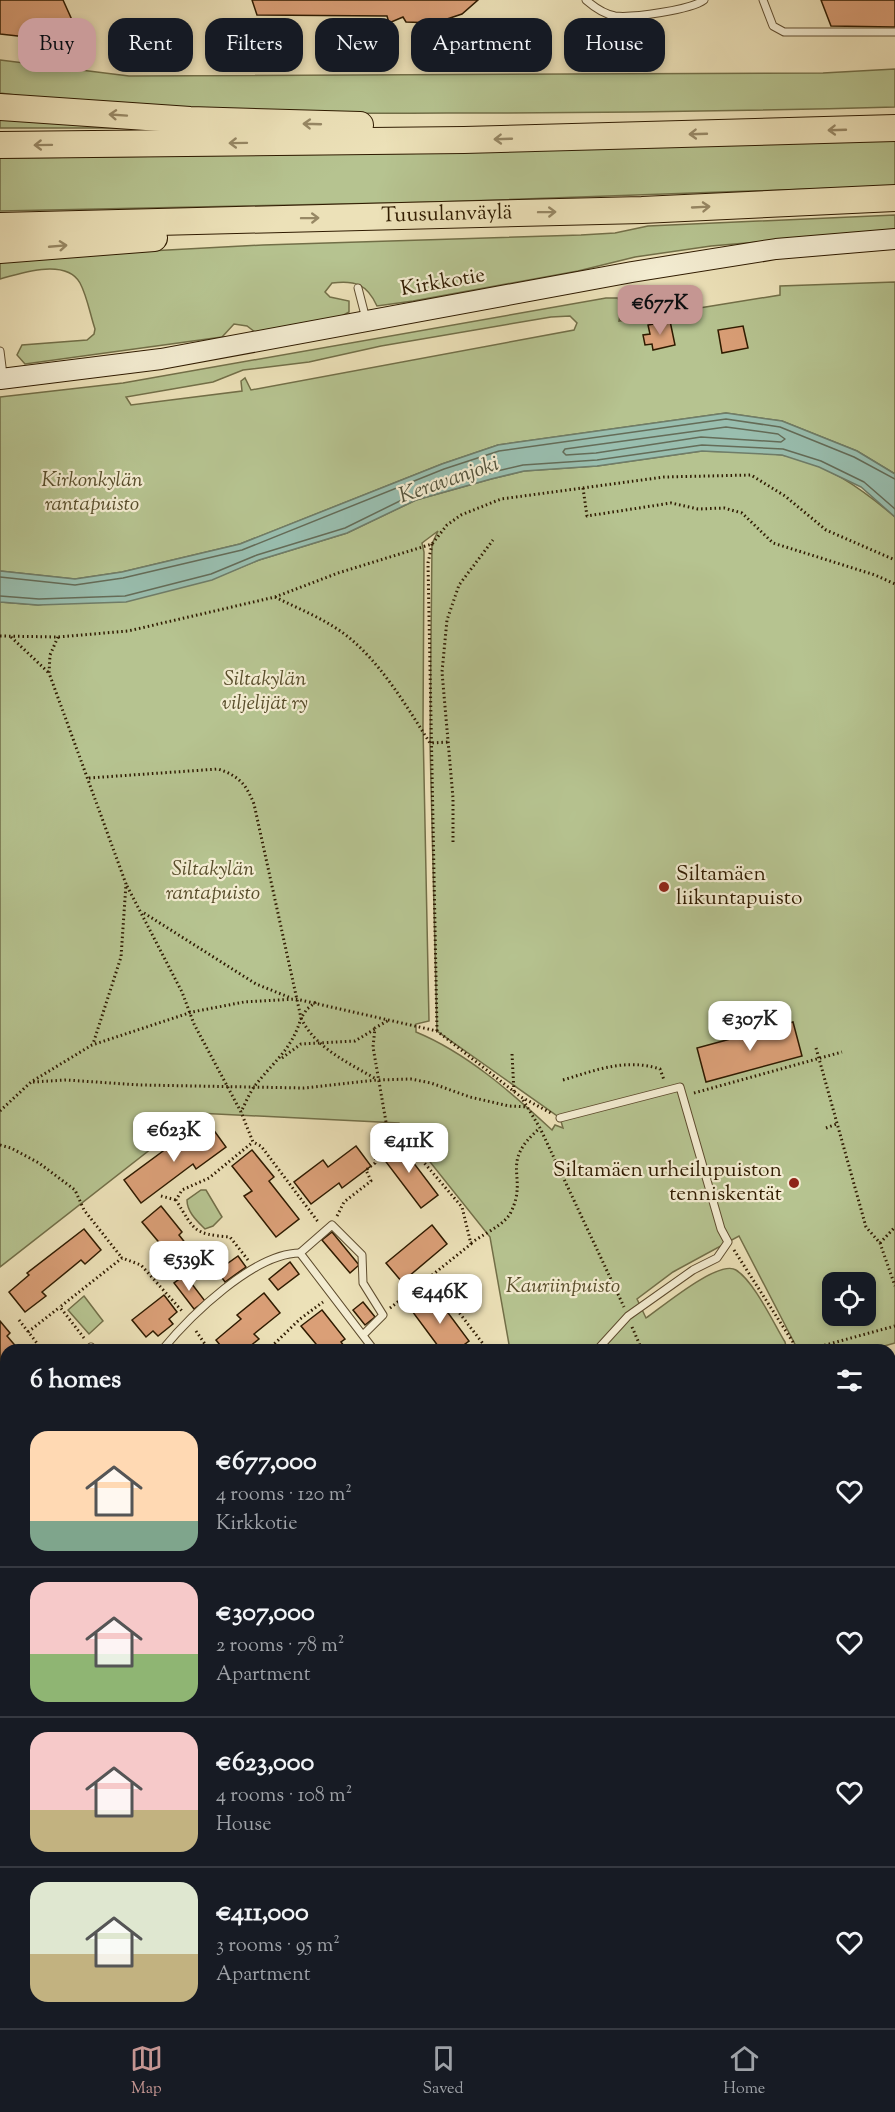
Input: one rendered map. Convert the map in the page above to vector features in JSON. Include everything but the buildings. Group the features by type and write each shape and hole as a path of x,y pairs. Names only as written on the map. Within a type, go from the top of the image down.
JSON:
{"highway":[{"path":"0,107 190,120 371,125 464,140"},
{"path":"0,145 464,140 895,128"},
{"name":"Tuusulanväylä","path":"0,226 642,210 895,198"},
{"path":"0,250 156,238 252,219"}],"street":[{"name":"Kirkkotie","path":"2,379 161,359 776,249 895,239"}],"lane":[{"path":"586,0 595,8 613,16 630,16 694,6 704,0"},
{"path":"762,0 773,26 784,32 895,32"},
{"path":"358,288 367,321"},
{"path":"0,351 2,379"},
{"path":"560,1118 680,1087 721,1229 728,1242 717,1258 693,1270 628,1316 602,1344"},
{"path":"167,1344 189,1320 254,1268 285,1253 300,1253 332,1225 362,1255 363,1283 382,1315 363,1335"},
{"path":"300,1253 370,1344"}],"path":[{"path":"437,1031 428,563 432,544 447,525 478,506 501,500 664,477 751,475 785,496 826,530 895,560"},
{"path":"584,488 587,516 671,503 698,509 723,508 742,513 773,543 875,575 895,584"},
{"path":"453,842 449,742 442,672 447,620 459,585 494,540"},
{"path":"0,636 58,638 128,631 275,597 338,573 432,544"},
{"path":"275,597 326,622 350,639 373,660 430,743"},
{"path":"10,637 49,673"},
{"path":"58,638 50,655 49,673 126,884 192,1012 194,1024 241,1112 253,1142 261,1146 278,1167 286,1182 325,1231"},
{"path":"430,743 449,742"},
{"path":"89,778 218,770 235,774 248,786 254,804 301,1018 308,1033 316,1042 377,1080"},
{"path":"92,1045 121,957 126,884"},
{"path":"142,912 256,984 296,999"},
{"path":"0,1112 31,1082 92,1045 192,1012 244,1002 296,999 437,1031 521,1097 560,1118"},
{"path":"241,1112 253,1088 280,1059 297,1032 301,1018 316,1002"},
{"path":"280,1059 301,1044 355,1041 389,1020"},
{"path":"375,1028 373,1047 386,1122"},
{"path":"816,1048 866,1227 880,1243 895,1286"},
{"path":"683,1097 842,1052"},
{"path":"512,1054 514,1092"},
{"path":"562,1080 619,1063 642,1064 660,1069 667,1090"},
{"path":"31,1082 66,1080 140,1085 304,1088 377,1080 411,1079 431,1083 470,1097 509,1106 528,1107"},
{"path":"521,1097 540,1128 640,1344"},
{"path":"826,1128 837,1124"},
{"path":"382,1315 511,1214 517,1194 517,1156 524,1142 540,1128"},
{"path":"332,1225 344,1202 371,1181 366,1170 375,1163 376,1155 398,1137 404,1138 462,1207 471,1244"},
{"path":"176,1200 182,1190 209,1178 253,1142"},
{"path":"0,1145 11,1148 39,1163 75,1190 84,1210 123,1258 141,1265 189,1320 205,1344"},
{"path":"161,1196 176,1200 195,1229 203,1235 230,1237 254,1268"},
{"path":"880,1243 895,1227"},
{"path":"728,1242 794,1344"},
{"path":"28,1332 123,1258"},
{"path":"431,1276 483,1344"},
{"path":"274,1344 300,1319 332,1296"},
{"path":"60,1307 89,1344"},
{"path":"19,1320 38,1344"},
{"path":"829,1344 895,1326"}],"green space":[{"path":"0,60 18,62 18,72 96,72 129,76 823,73 895,69 895,107 671,112 279,113 111,105 0,93"},
{"path":"0,117 135,128 0,128"},
{"path":"895,140 895,186 435,202 0,211 0,158 441,153"},
{"path":"895,215 895,230 711,246 635,257 578,271 377,306 369,293 359,285 347,282 332,283 325,292 330,297 349,301 349,312 342,316 255,332 247,326 234,324 222,337 25,364 17,355 22,345 87,340 94,334 95,329 87,299 80,283 73,275 65,271 43,269 0,279 0,259 263,245 581,235 615,233 648,226"},
{"name":"Kirkonkylän rantapuisto","path":"895,282 895,474 857,451 782,421 726,413 498,445 442,464 240,544 122,572 75,579 0,571 0,397 123,383 606,298 618,298 621,307 619,321 780,295 780,286","holes":["570,316 577,323 574,330 251,390 245,378 241,381 242,391 131,405 126,397 213,382 243,370 309,362 381,346 551,317"]},
{"path":"702,451 752,452 782,455 828,470 869,496 895,517 895,1343 795,1344 739,1236 673,1272 637,1299 646,1318 704,1277 728,1268 736,1270 757,1293 786,1344 509,1344 490,1237 399,1123 197,1113 0,1267 0,602 38,605 212,579 259,560 347,533 416,500 524,471 597,466","holes":["438,531 432,544 430,743 437,1031 560,1118 563,1128 555,1125 552,1130 505,1088 471,1062 416,1032 416,1024 429,1021 423,726 424,552 422,543"]},
{"path":"201,1190 206,1190 222,1217 213,1226 205,1229 193,1216 187,1204 187,1200"},
{"path":"84,1296 103,1321 89,1334 68,1310"}],"water":[{"name":"Keravanjoki","path":"726,413 782,421 857,451 895,474 895,517 861,487 819,467 782,455 702,451 597,466 524,471 491,479 416,500 347,533 259,560 212,580 126,602 38,605 0,602 0,571 75,579 122,572 240,544 442,464 498,445"}],"place":[{"name":"Siltamäen liikuntapuisto","path":"664,887"},
{"name":"Siltamäen urheilupuiston tenniskentät","path":"794,1183"}],"park label":[{"name":"Siltakylän viljelijät ry","path":"265,692"},
{"name":"Siltakylän rantapuisto","path":"213,882"},
{"name":"Kauriinpuisto","path":"563,1287"}]}
